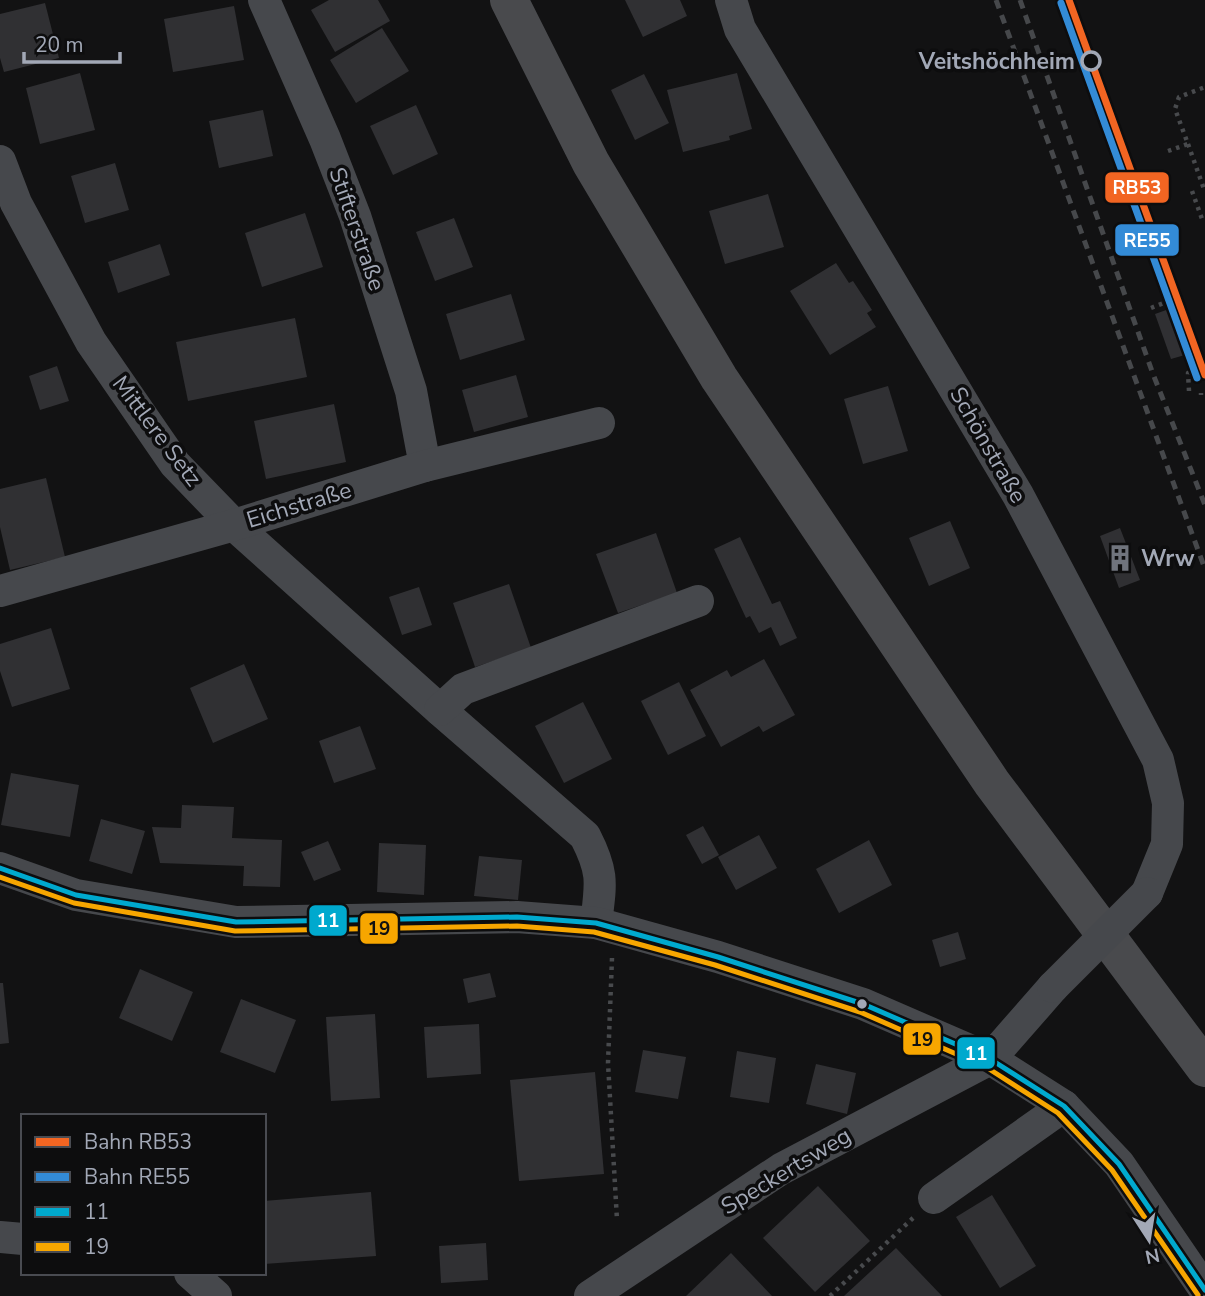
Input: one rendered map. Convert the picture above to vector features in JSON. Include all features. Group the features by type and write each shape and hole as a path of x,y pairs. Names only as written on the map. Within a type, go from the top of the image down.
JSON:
{"main road":[{"path":"509,0 591,163 719,378 992,783 1205,1068"}],"street":[{"name":"Stifterstraße","path":"264,0 325,139 355,216 411,391 425,466"},
{"name":"Schönstraße","path":"731,0 740,29 1018,495 1158,760 1168,803 1167,844 1147,893 1053,987 990,1059"},
{"name":"Mittlere Setz","path":"0,160 16,203 91,342 175,464 234,525 585,836 597,861 601,885 596,923"},
{"name":"Eichstraße","path":"0,591 234,525 425,466 599,423"},
{"path":"440,710 463,689 698,601"},
{"path":"0,868 76,895 236,922 517,917 596,923 718,957 863,1004 990,1059 1064,1106 1119,1164 1205,1290"},
{"name":"Speckertsweg","path":"612,1291 781,1169 990,1059"},
{"path":"934,1198 1064,1106"},
{"path":"0,1237 21,1239"},
{"path":"192,1275 216,1296"}],"path":[{"path":"1205,87 1179,97 1175,109 1205,192"},
{"path":"1168,151 1188,144"},
{"path":"1192,191 1202,219 1205,218"},
{"path":"1151,308 1171,300"},
{"path":"1189,391 1188,373 1196,369"},
{"path":"596,923 612,951 608,1063 617,1220"},
{"path":"830,1296 934,1198"}],"building":[{"path":"329,0 378,0 390,21 335,52 311,10"},
{"path":"625,0 680,0 687,16 643,37"},
{"path":"45,3 59,58 4,72 0,58 0,14"},
{"path":"234,6 244,60 173,72 164,19"},
{"path":"382,28 409,71 356,103 330,60"},
{"path":"80,73 95,130 40,144 26,88"},
{"path":"737,73 752,129 729,136 730,140 683,152 667,90"},
{"path":"644,74 669,123 635,140 611,90"},
{"path":"416,105 438,154 393,175 370,126"},
{"path":"263,110 273,156 219,168 209,121"},
{"path":"115,163 129,210 85,223 71,176"},
{"path":"768,194 784,247 725,264 709,211"},
{"path":"305,213 323,267 262,287 245,233"},
{"path":"454,218 473,267 435,281 416,232"},
{"path":"160,244 170,275 118,293 108,262"},
{"path":"836,263 849,283 853,281 872,310 867,313 876,327 830,355 790,291"},
{"path":"511,294 525,340 460,360 446,314"},
{"path":"1169,309 1185,355 1171,359 1155,314"},
{"path":"295,318 307,377 188,401 176,342"},
{"path":"57,366 69,401 40,410 29,376"},
{"path":"516,375 528,417 474,432 462,390"},
{"path":"888,386 908,451 863,464 844,399"},
{"path":"334,404 346,462 266,479 254,421"},
{"path":"46,478 65,557 10,570 0,527 0,489"},
{"path":"950,521 970,568 929,586 909,538"},
{"name":"Wrw","path":"1120,528 1140,580 1119,588 1100,536"},
{"path":"656,533 677,593 618,613 596,554"},
{"path":"740,537 772,604 780,601 797,638 780,646 771,627 759,633 750,616 746,618 714,549"},
{"path":"509,584 531,648 475,667 453,603"},
{"path":"419,587 432,625 402,635 389,597"},
{"path":"51,628 70,689 12,707 0,671 0,644"},
{"path":"764,659 795,715 763,732 759,726 721,747 690,690 727,670 731,677"},
{"path":"244,664 268,719 213,743 190,688"},
{"path":"679,682 706,736 668,755 641,701"},
{"path":"583,702 612,759 564,783 535,726"},
{"path":"360,726 376,769 334,783 319,741"},
{"path":"11,773 79,785 70,837 1,825"},
{"path":"182,805 234,807 232,838 282,840 280,887 243,886 244,866 160,863 152,827 181,828"},
{"path":"101,819 145,831 132,874 89,861"},
{"path":"703,826 719,855 702,864 686,835"},
{"path":"759,835 777,868 736,890 718,857"},
{"path":"869,840 892,885 839,913 816,869"},
{"path":"328,841 341,870 314,881 301,852"},
{"path":"379,843 426,845 424,895 377,892"},
{"path":"479,856 522,860 518,900 474,896"},
{"path":"958,932 966,959 940,967 932,940"},
{"path":"140,969 193,992 172,1041 119,1018"},
{"path":"490,973 496,997 468,1003 463,979"},
{"path":"0,983 3,983 9,1043 0,1044"},
{"path":"241,999 296,1020 275,1073 220,1052"},
{"path":"375,1014 380,1098 331,1101 326,1017"},
{"path":"479,1024 481,1074 427,1078 424,1027"},
{"path":"643,1050 686,1057 678,1099 635,1092"},
{"path":"737,1051 776,1058 769,1103 730,1097"},
{"path":"816,1064 856,1073 847,1114 806,1104"},
{"path":"595,1072 604,1174 519,1181 510,1080"},
{"path":"818,1186 870,1241 815,1292 763,1238"},
{"path":"371,1192 376,1256 266,1264 266,1201"},
{"path":"992,1195 1036,1266 1000,1288 956,1217"},
{"path":"486,1243 488,1280 441,1283 439,1246"},
{"path":"896,1248 942,1296 844,1296"},
{"path":"731,1253 772,1296 686,1296"}],"railway":[{"path":"996,0 1205,569"},
{"path":"1020,0 1153,374 1205,505"}],"rail line":[{"name":"RB53","path":"1069,0 1205,375"},
{"name":"RE55","path":"1061,3 1197,378"}],"transit line":[{"name":"11","path":"0,868 76,895 236,922 517,917 596,923 718,957 863,1004 990,1059 1064,1106 1119,1164 1205,1290"},
{"name":"19","path":"0,877 74,903 235,931 517,926 594,932 715,965 860,1012 986,1067 1058,1113 1112,1170 1198,1295"}],"place":[{"name":"Veitshöchheim","path":"1091,61"},
{"name":"Wrw","path":"1120,558"}]}
